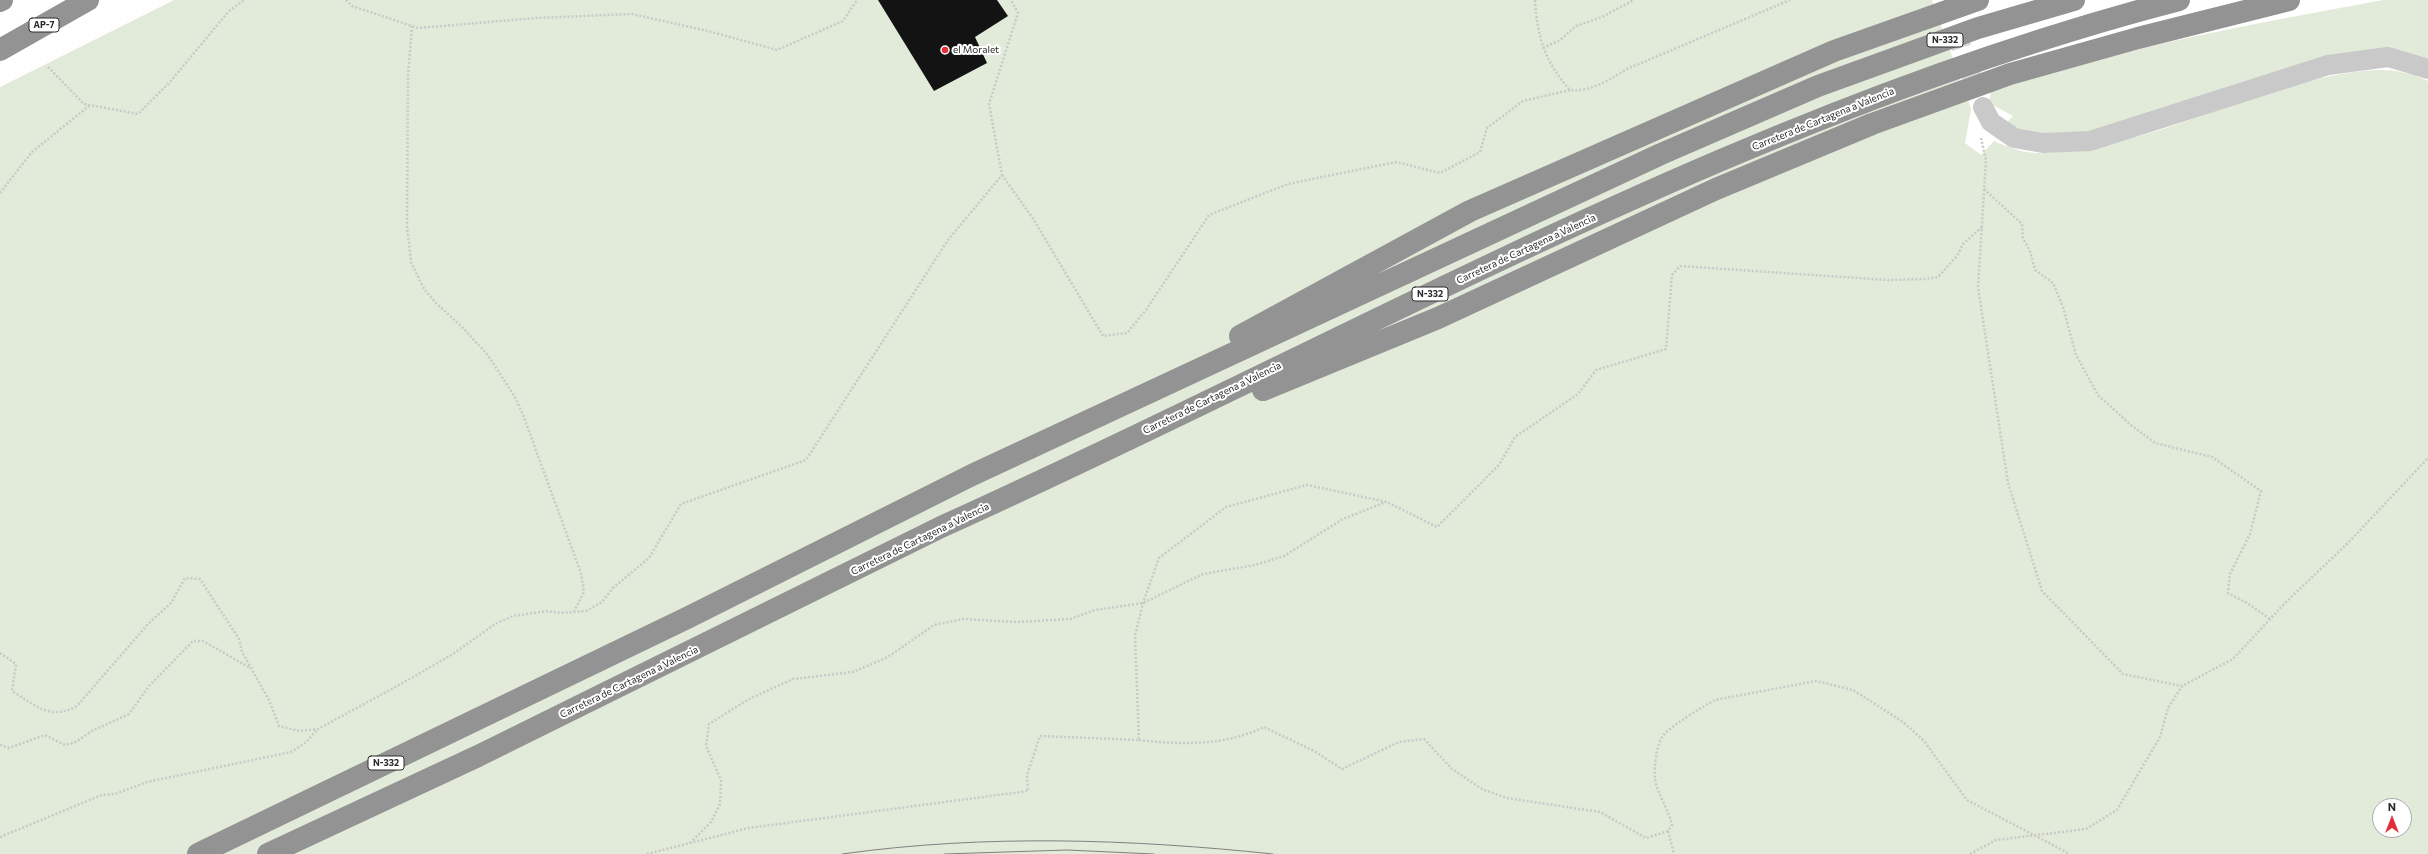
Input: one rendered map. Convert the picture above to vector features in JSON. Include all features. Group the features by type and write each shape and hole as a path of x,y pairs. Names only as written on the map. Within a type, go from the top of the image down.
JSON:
{"highway":[{"name":"AP-7","path":"0,50 88,0"},
{"name":"N-332","path":"1080,426 1261,324 1470,211 1834,51 1978,0"},
{"name":"N-332","path":"198,854 689,617 972,474 1080,426 1654,157 1818,86 1978,28 2074,0"},
{"name":"Carretera de Cartagena a Valencia","path":"268,854 478,756 941,527 1015,494 1391,311 1581,222 1835,112 2016,48 2116,16 2179,0"},
{"path":"1015,494 1128,451 1287,379 1438,318 1716,189 1872,124 2010,74 2138,38 2289,0"}],"street":[{"path":"1987,115 2014,138 2043,143 2090,141 2328,65 2388,57 2428,69"}],"path":[{"path":"48,67 84,104 138,114 170,82 229,11 244,0"},
{"path":"346,0 352,6 418,28 536,18 632,14 708,30 777,50 843,21 857,0"},
{"path":"1011,0 1018,13 989,104 1002,174 1034,220 1102,336 1127,333 1146,310 1209,215 1288,184 1396,162 1440,173 1480,152 1487,128 1523,101 1570,90 1583,91 1608,81 1627,69 1790,0"},
{"path":"1535,0 1536,15 1548,63 1570,90"},
{"path":"1544,48 1560,40 1576,26 1602,17 1634,0"},
{"path":"412,26 408,76 406,226 411,262 424,288 432,298 487,354 521,409 581,573 584,592 574,612"},
{"path":"0,193 32,152 90,105"},
{"path":"1987,115 1980,135 1986,160 1978,287 2008,483 2042,591 2123,674 2182,686"},
{"path":"0,838 102,795 115,794 147,782 291,752 305,743 318,729 453,654 495,624 513,616 547,611 586,611 602,602 613,588 648,558 681,504 806,460 948,240 1002,174"},
{"path":"1984,188 2022,224 2023,238 2030,251 2036,270 2053,283 2063,307 2076,355 2098,395 2132,426 2155,443 2212,457 2261,491 2250,534 2230,574 2228,593 2247,602 2270,619"},
{"path":"1139,740 1135,636 1143,603 1159,558 1226,507 1307,485 1387,502 1438,527 1499,465 1515,437 1578,394 1596,370 1666,350 1672,274 1680,266 1873,279 1925,279 1938,277 1957,256 1963,244 1982,227"},
{"path":"1970,854 1996,840 2086,829 2117,810 2160,737 2168,708 2182,686 2234,659 2270,619 2347,544 2428,458"},
{"path":"690,843 711,822 720,804 721,780 706,746 709,724 749,699 792,680 853,672 888,657 934,625 963,619 1016,622 1070,619 1095,610 1143,603 1203,574 1255,565 1284,556 1343,519 1387,502"},
{"path":"0,653 16,664 12,692 50,713 67,711 77,706 148,624 171,602 185,578 200,579 239,639 242,652 280,726 299,731 318,729"},
{"path":"0,746 9,748 45,735 65,745 74,743 92,731 129,714 149,686 193,641 203,641 251,668"},
{"path":"647,854 749,828 1028,791 1027,774 1040,736 1139,740 1174,744 1212,742 1251,733 1264,727 1314,751 1342,769 1398,742 1424,739 1452,769 1494,794 1507,798 1600,812 1646,838 1668,831 1672,825 1669,811 1655,780 1658,747 1662,735 1715,700 1816,681 1852,690 1903,722 1924,741 1967,800 2070,854"},
{"path":"1668,831 1674,854"}],"green space":[{"path":"174,0 1932,0 1971,109 1965,143 1981,155 1994,141 2021,151 2032,153 2077,149 2110,143 2175,125 2303,82 2360,71 2394,71 2416,76 2428,81 2428,854 0,854 0,87"},
{"path":"2383,0 2428,0 2428,60 2406,54 2093,131 2071,134 2048,136 2026,132 2007,122 2013,116 1989,103 1991,92 2088,62 2186,38"}],"building":[{"name":"el Moralet","path":"878,0 997,0 1008,16 975,37 987,63 934,91"}],"tunnel":[{"path":"1947,0 1954,26 1973,81"}],"tram line":[{"path":"842,854 950,843 1004,841 1111,842 1273,854"},
{"path":"944,854 1067,850 1154,854"}],"place":[{"name":"el Moralet","path":"945,50"}]}
